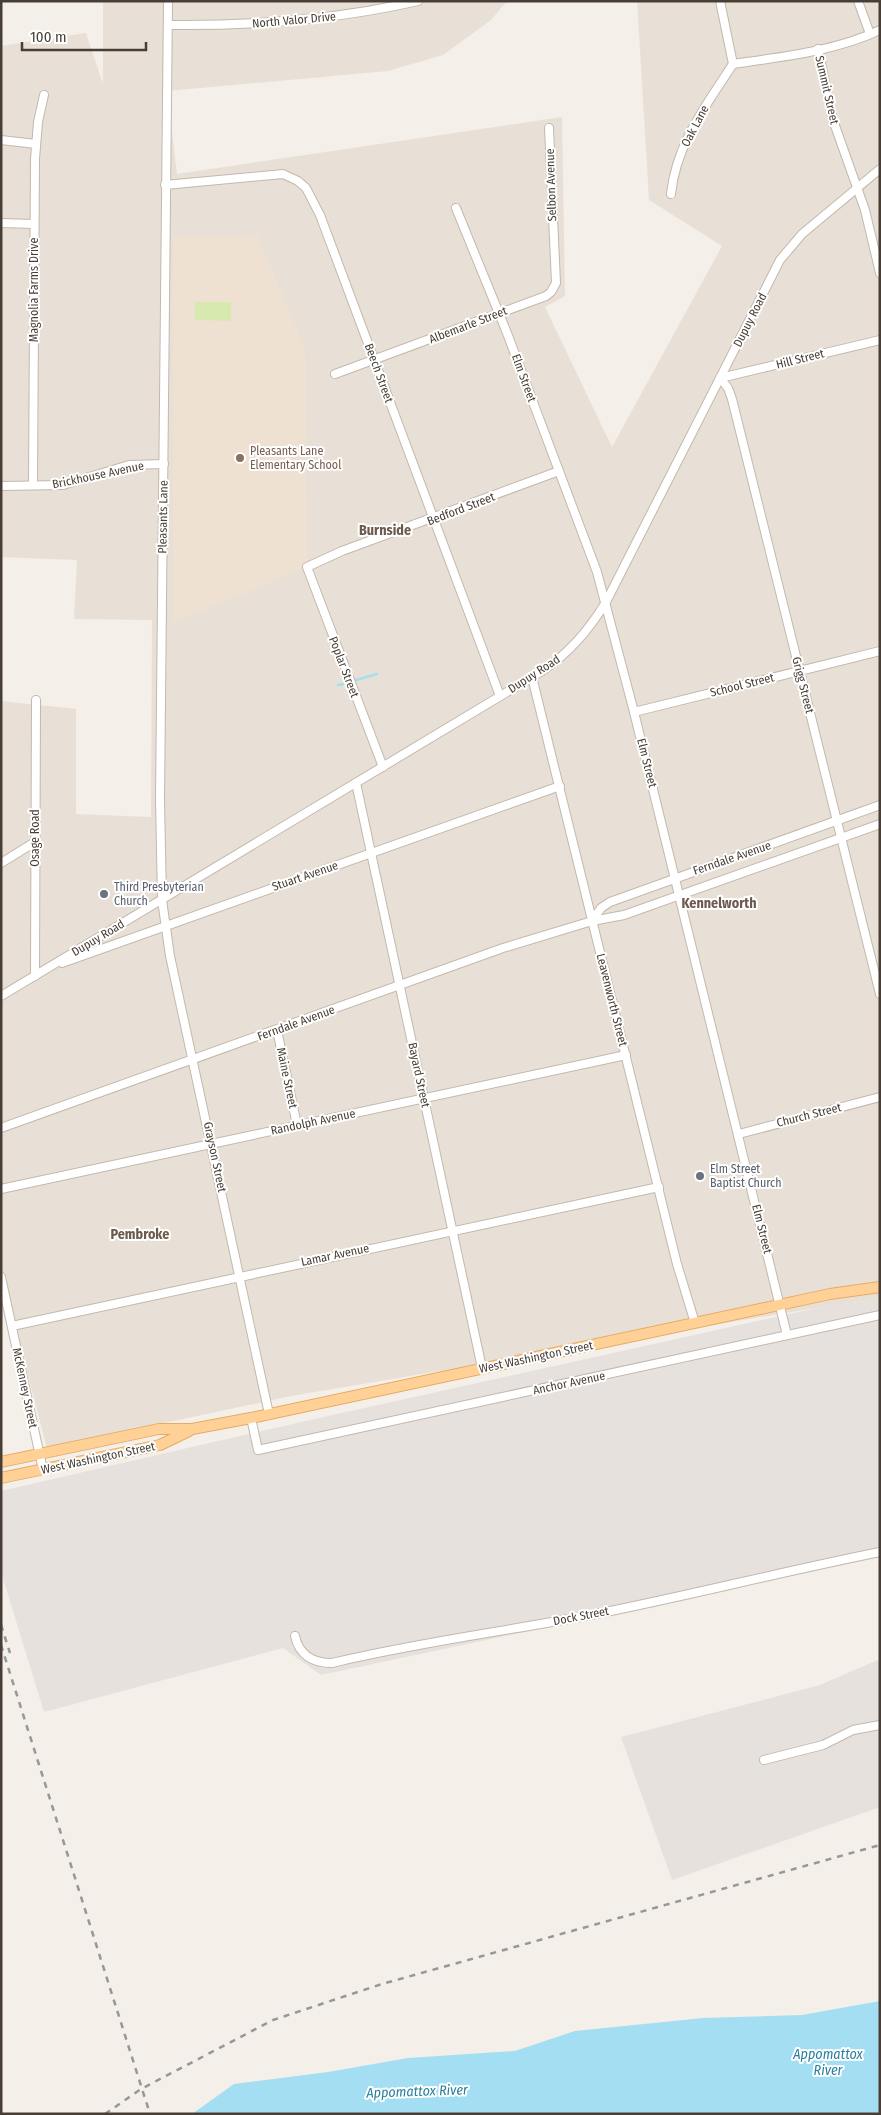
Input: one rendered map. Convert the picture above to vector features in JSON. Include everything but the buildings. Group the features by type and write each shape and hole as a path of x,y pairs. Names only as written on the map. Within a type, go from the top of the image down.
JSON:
{"main road":[{"name":"West Washington Street","path":"1,1462 159,1429 192,1430 830,1294 880,1287"},
{"name":"West Washington Street","path":"1,1478 160,1445 192,1430"}],"street":[{"name":"Pleasants Lane","path":"162,900 160,800 168,1"},
{"name":"North Valor Drive","path":"168,25 254,24 300,21 418,1"},
{"path":"720,1 733,64"},
{"path":"858,1 870,34"},
{"path":"818,49 880,30"},
{"name":"Summit Street","path":"733,64 818,49 834,120 870,228 880,273"},
{"name":"Oak Lane","path":"671,194 676,163 686,140 733,64"},
{"name":"Magnolia Farms Drive","path":"33,485 36,144 44,95"},
{"name":"Selbon Avenue","path":"549,128 554,242"},
{"path":"1,140 36,144"},
{"name":"Dupuy Road","path":"1,996 532,677 568,652 582,637 606,602 786,251 802,234 880,169"},
{"name":"Beech Street","path":"165,185 274,174 298,181 306,188 320,215 500,696"},
{"name":"Elm Street","path":"456,208 499,313 597,572 606,602 787,1335"},
{"path":"1,223 34,224"},
{"name":"Albemarle Street","path":"335,374 546,296 551,292 556,283 554,242"},
{"name":"Hill Street","path":"720,378 880,340"},
{"name":"Grigg Street","path":"720,378 728,388 732,399 880,994"},
{"name":"Brickhouse Avenue","path":"1,486 62,485 129,465 164,464"},
{"name":"Bedford Street","path":"307,568 342,551 559,471"},
{"name":"Poplar Street","path":"307,568 383,766"},
{"name":"School Street","path":"634,712 880,651"},
{"name":"Leavenworth Street","path":"532,677 677,1264 695,1323"},
{"name":"Osage Road","path":"35,976 36,700"},
{"name":"Bayard Street","path":"356,783 482,1368"},
{"name":"Stuart Avenue","path":"51,966 560,786"},
{"name":"Ferndale Avenue","path":"592,920 601,908 610,902 880,805"},
{"name":"Ferndale Avenue","path":"1,1128 503,948 592,920 624,916 880,824"},
{"path":"1,863 35,842"},
{"name":"Grayson Street","path":"162,900 165,927 269,1414"},
{"name":"Maine Street","path":"277,1030 297,1125"},
{"name":"Randolph Avenue","path":"1,1189 626,1055"},
{"name":"Church Street","path":"738,1134 880,1097"},
{"name":"Lamar Avenue","path":"12,1326 659,1187"},
{"name":"McKenney Street","path":"1,1277 43,1470"},
{"name":"Anchor Avenue","path":"251,1418 258,1450 880,1315"},
{"name":"Dock Street","path":"294,1636 300,1650 306,1656 314,1661 332,1662 462,1636 512,1630 597,1614 880,1552"},
{"path":"764,1760 823,1745 854,1730 880,1726"}],"shaded area":[{"path":"103,1 507,1 491,20 443,55 388,71 167,91 177,174 562,117 565,296 545,307 612,447 722,246 649,200 637,1 880,1 880,1299 821,1307 291,1396 47,1448 1,1274 1,701 76,709 76,814 151,817 152,620 74,619 77,560 1,557 1,46 86,33 103,84"},
{"name":"Pleasants Lane Elementary School","path":"257,235 305,349 307,567 173,623 173,236"},
{"path":"880,1299 880,1557 321,1675 283,1648 44,1712 1,1572 1,1491 301,1422 821,1307"},
{"path":"880,1659 880,1807 672,1880 621,1737 820,1685"}],"green space":[{"path":"195,302 231,302 231,321 195,320"}],"water":[{"name":"Appomattox River","path":"880,2001 880,2114 192,2114 234,2084 328,2072 408,2058 515,2051 575,2031 703,2018 802,2015"}],"waterway":[{"path":"356,680 377,674"},
{"path":"338,685 343,684"}],"railway":[{"path":"1,1625 10,1653"},
{"path":"1,1645 150,2114"},
{"path":"105,2114 141,2089 273,2020 382,1984 880,1845"}],"place":[{"name":"Pleasants Lane Elementary School","path":"240,458"},
{"name":"Third Presbyterian Church","path":"104,894"},
{"name":"Elm Street Baptist Church","path":"700,1176"}],"district":[{"name":"Burnside","path":"385,530"},
{"name":"Kennelworth","path":"719,903"},
{"name":"Pembroke","path":"140,1234"}]}
